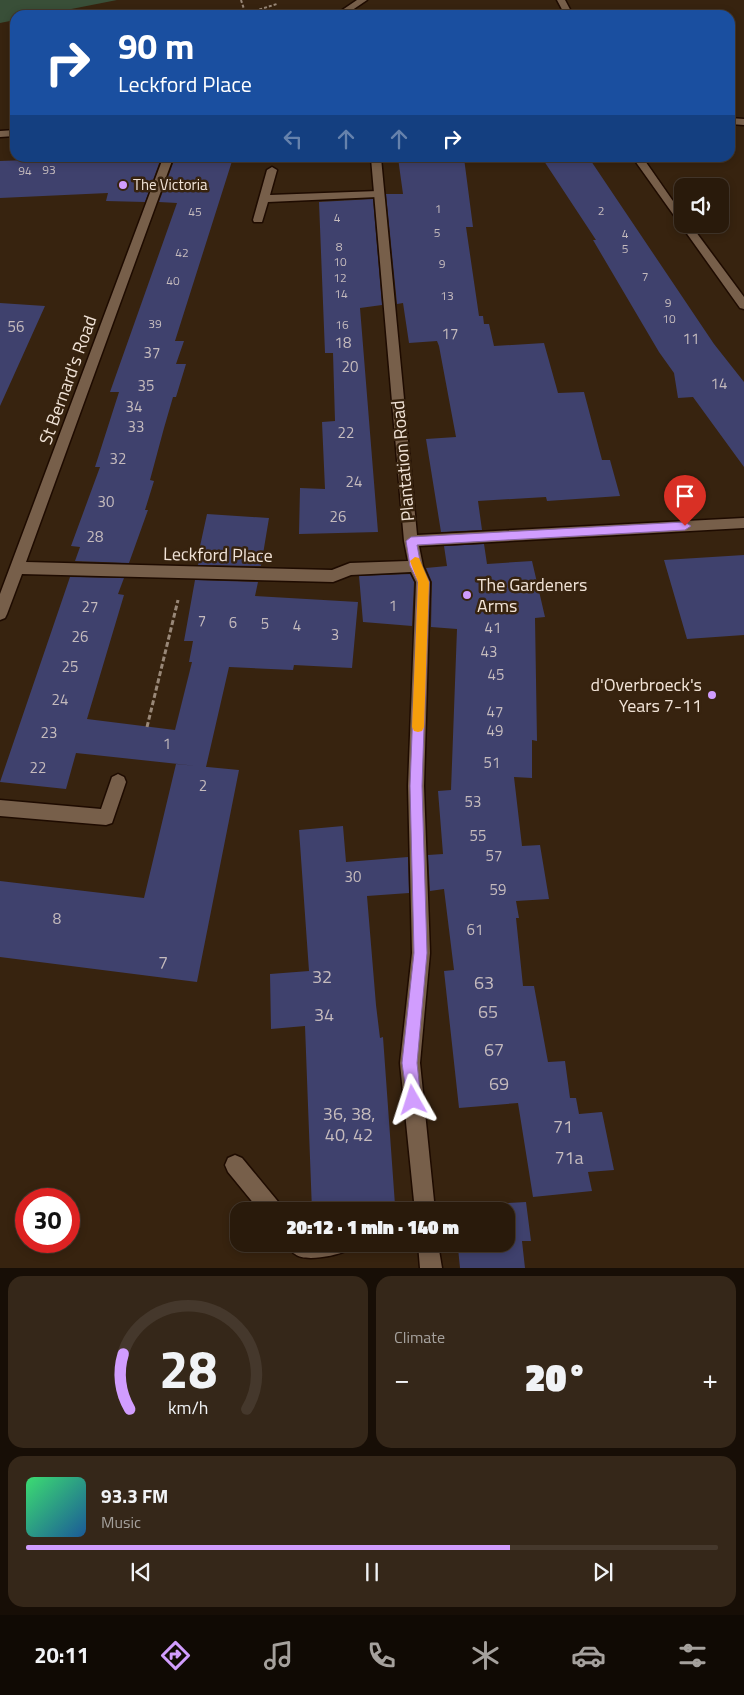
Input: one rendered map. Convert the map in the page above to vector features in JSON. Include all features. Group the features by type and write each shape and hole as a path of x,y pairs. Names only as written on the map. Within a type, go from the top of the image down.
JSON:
{"street":[{"path":"347,10 363,0"},
{"name":"St Bernard's Road","path":"0,614 167,162"},
{"name":"Plantation Road","path":"376,162 411,541 416,566 423,582 416,786 421,953 410,1063 424,1202"},
{"path":"641,162 674,208"},
{"path":"258,220 272,170"},
{"path":"263,199 378,194"},
{"path":"692,233 744,305"},
{"path":"411,541 744,523"},
{"name":"Leckford Place","path":"17,568 333,576 350,569 416,566"},
{"path":"0,808 106,817 118,782"},
{"path":"235,1165 266,1202"},
{"path":"429,1252 431,1268"}],"path":[{"path":"259,10 278,4"},
{"path":"147,727 185,573"}],"green space":[{"path":"0,0 117,0 66,10 10,10 10,21 0,23"}],"building":[{"path":"0,161 160,162 145,202 106,201 108,193 0,198"},
{"path":"174,162 232,162 175,341 184,341 176,364 186,364 176,397 173,397 150,480 154,481 145,510 148,510 129,563 75,561 80,547 71,546 100,467 95,467 119,392 110,392 177,203 159,202"},
{"path":"399,162 465,162 473,227 466,227 479,316 483,316 484,324 489,324 494,346 544,343 558,393 584,392 602,460 610,460 620,496 547,501 546,497 478,501 482,530 441,532 426,439 456,437 437,341 409,343 403,303 397,304 386,194 403,194"},
{"path":"545,162 592,162 714,344 744,382 744,467 693,397 678,398 674,373 659,352 593,240 596,240"},
{"path":"373,199 382,305 360,308 378,532 299,534 300,488 325,489 322,422 335,421 333,353 325,353 319,202"},
{"path":"0,303 45,306 0,406"},
{"path":"207,514 269,518 261,566 198,565 199,561 197,560"},
{"path":"484,544 487,564 532,561 545,617 535,618 537,741 532,740 532,778 514,777 522,846 540,845 549,899 516,901 519,918 516,918 523,986 534,986 548,1062 565,1061 570,1098 576,1098 579,1114 602,1112 614,1170 588,1172 592,1191 533,1197 518,1103 459,1108 444,971 454,970 444,889 430,891 428,855 443,854 438,791 451,790 457,629 431,627 432,582 426,568 447,566 444,546"},
{"path":"744,555 744,635 687,639 664,560"},
{"path":"410,574 414,582 412,626 363,622 359,576"},
{"path":"70,577 124,578 118,594 124,595 87,719 175,730 192,662 189,662 193,641 184,641 195,580 258,582 255,596 358,602 352,668 294,665 293,670 229,667 206,767 76,753 66,789 0,782"},
{"path":"176,764 239,770 197,982 0,957 0,881 144,898"},
{"path":"343,826 346,862 408,857 409,893 367,896 376,1005 380,1038 383,1037 395,1202 312,1202 305,1026 271,1029 270,974 309,971 299,830"},
{"path":"526,1202 531,1241 522,1241 525,1268 460,1268 458,1252 515,1252 515,1203"}],"slow traffic":[{"path":"415,561 423,582 418,727"}],"place":[{"name":"The Victoria","path":"123,185"},
{"name":"The Gardeners Arms","path":"467,595"},
{"name":"d'Overbroeck's Years 7-11","path":"712,695"}],"route":[{"path":"413,1100 410,1063 421,953 416,786 423,582 416,566 411,541 685,526"}]}
